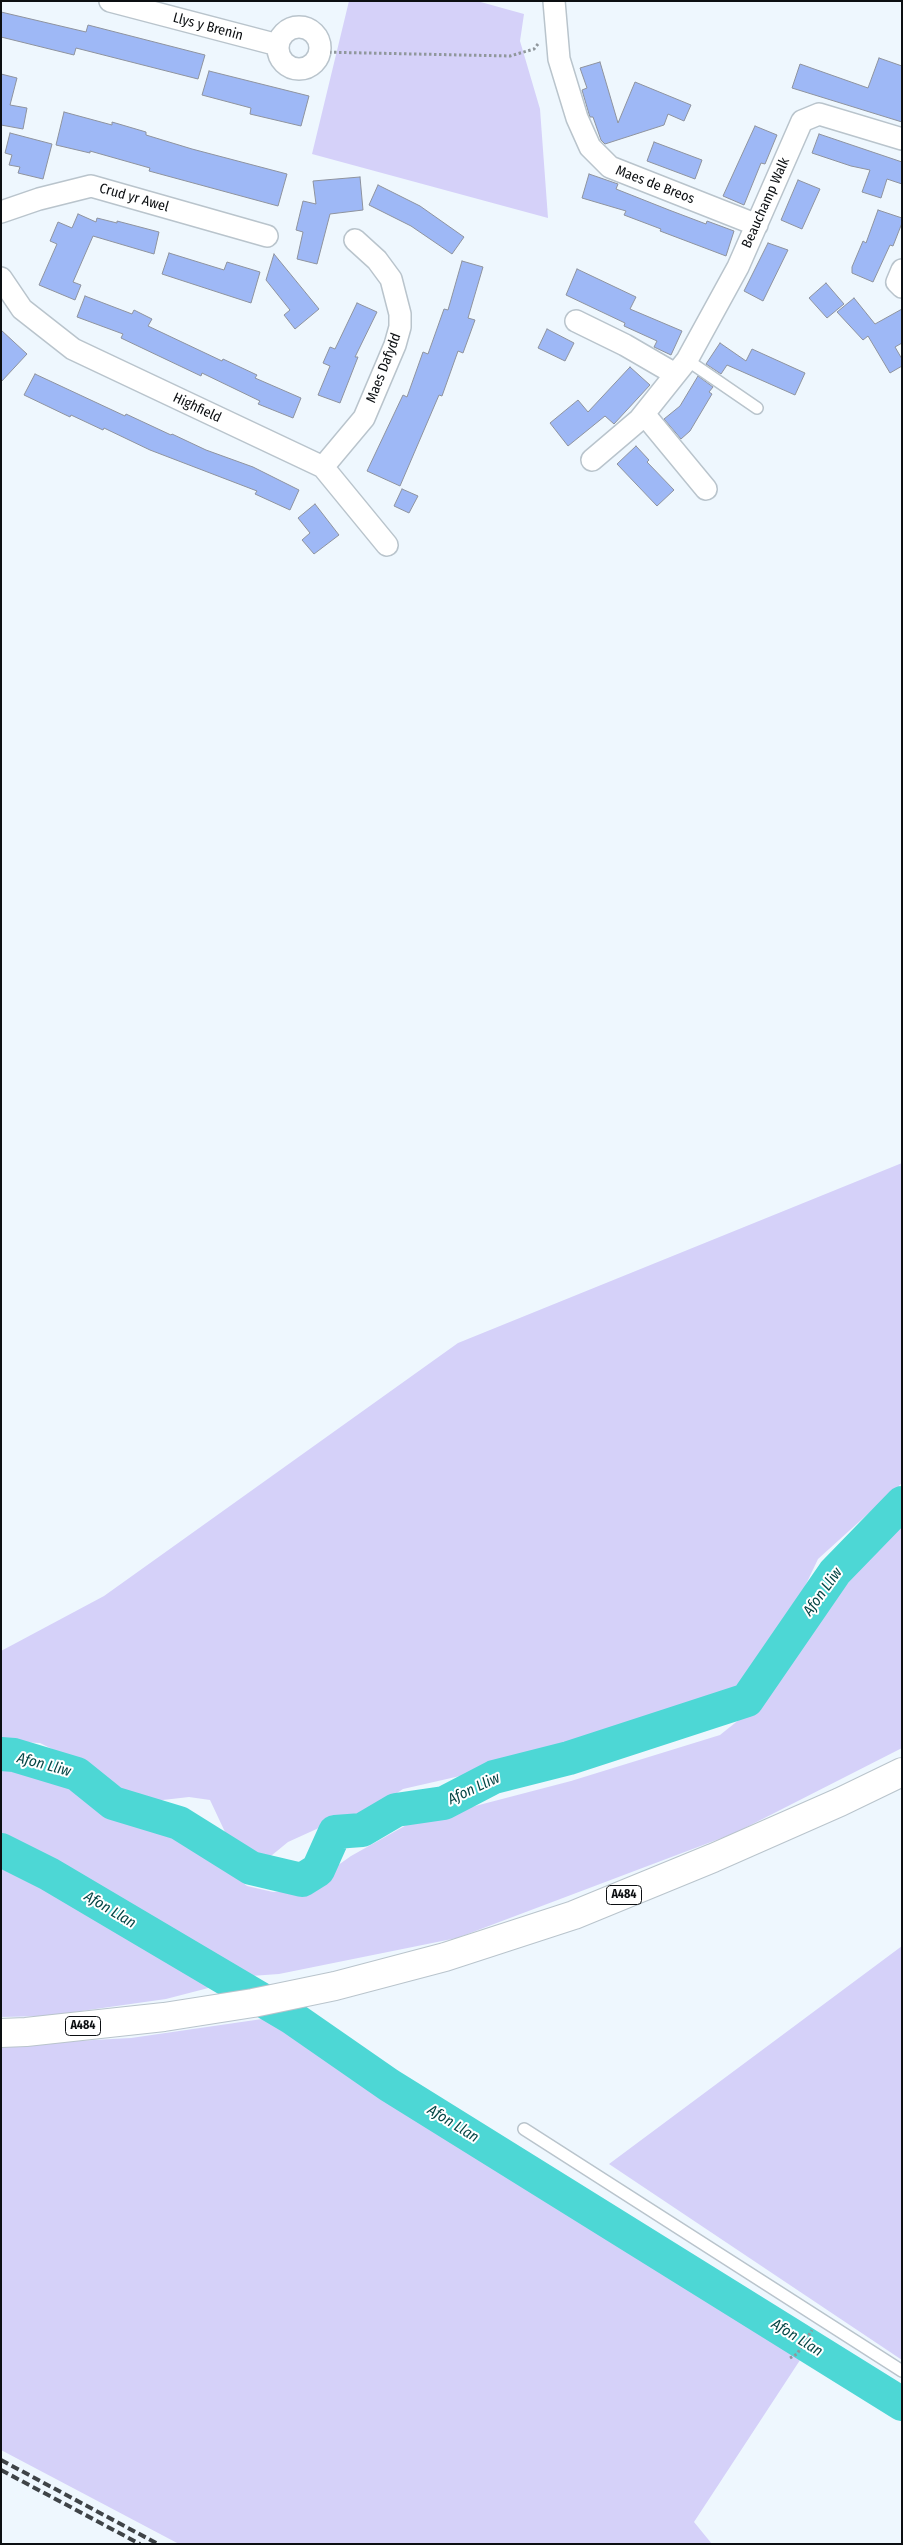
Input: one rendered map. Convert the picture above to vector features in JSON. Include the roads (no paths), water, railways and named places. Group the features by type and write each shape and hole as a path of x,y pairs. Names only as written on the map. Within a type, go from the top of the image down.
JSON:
{"main road":[{"name":"A484","path":"1,2033 164,2017 253,2003 334,1986 445,1958 574,1915 713,1858 840,1802 902,1772"}],"street":[{"name":"Llys y Brenin","path":"110,1 278,45"},
{"name":"Maes de Breos","path":"554,9 559,59 577,118 590,147 610,167 757,225"},
{"path":"302,28 314,34 320,46 320,52 312,65 298,69 291,68 280,59 278,45 284,33 302,28"},
{"name":"Beauchamp Walk","path":"592,460 644,414 681,367 738,267 802,121 819,114 902,139"},
{"name":"Crud yr Awel","path":"1,212 39,199 91,186 267,236"},
{"name":"Maes Dafydd","path":"322,467 364,418 395,345 400,327 400,314 391,279 377,260 355,240"},
{"path":"902,270 897,282 902,287"},
{"name":"Highfield","path":"1,278 22,309 73,349 322,467 387,545"},
{"path":"576,321 626,345 681,367"},
{"path":"644,414 706,489"}],"lane":[{"path":"681,367 757,408"},
{"path":"524,2129 902,2371"}],"waterway":[{"name":"Afon Lliw","path":"1,1754 14,1755 77,1774 113,1803 179,1823 251,1868 302,1880 318,1870 335,1832 362,1830 396,1810 444,1803 494,1777 569,1758 747,1700 835,1572 902,1503"},
{"name":"Afon Llan","path":"1,1850 49,1874 291,2017 389,2085 902,2404"}],"railway":[{"path":"1,2460 158,2544"},
{"path":"1,2470 140,2544"}]}
